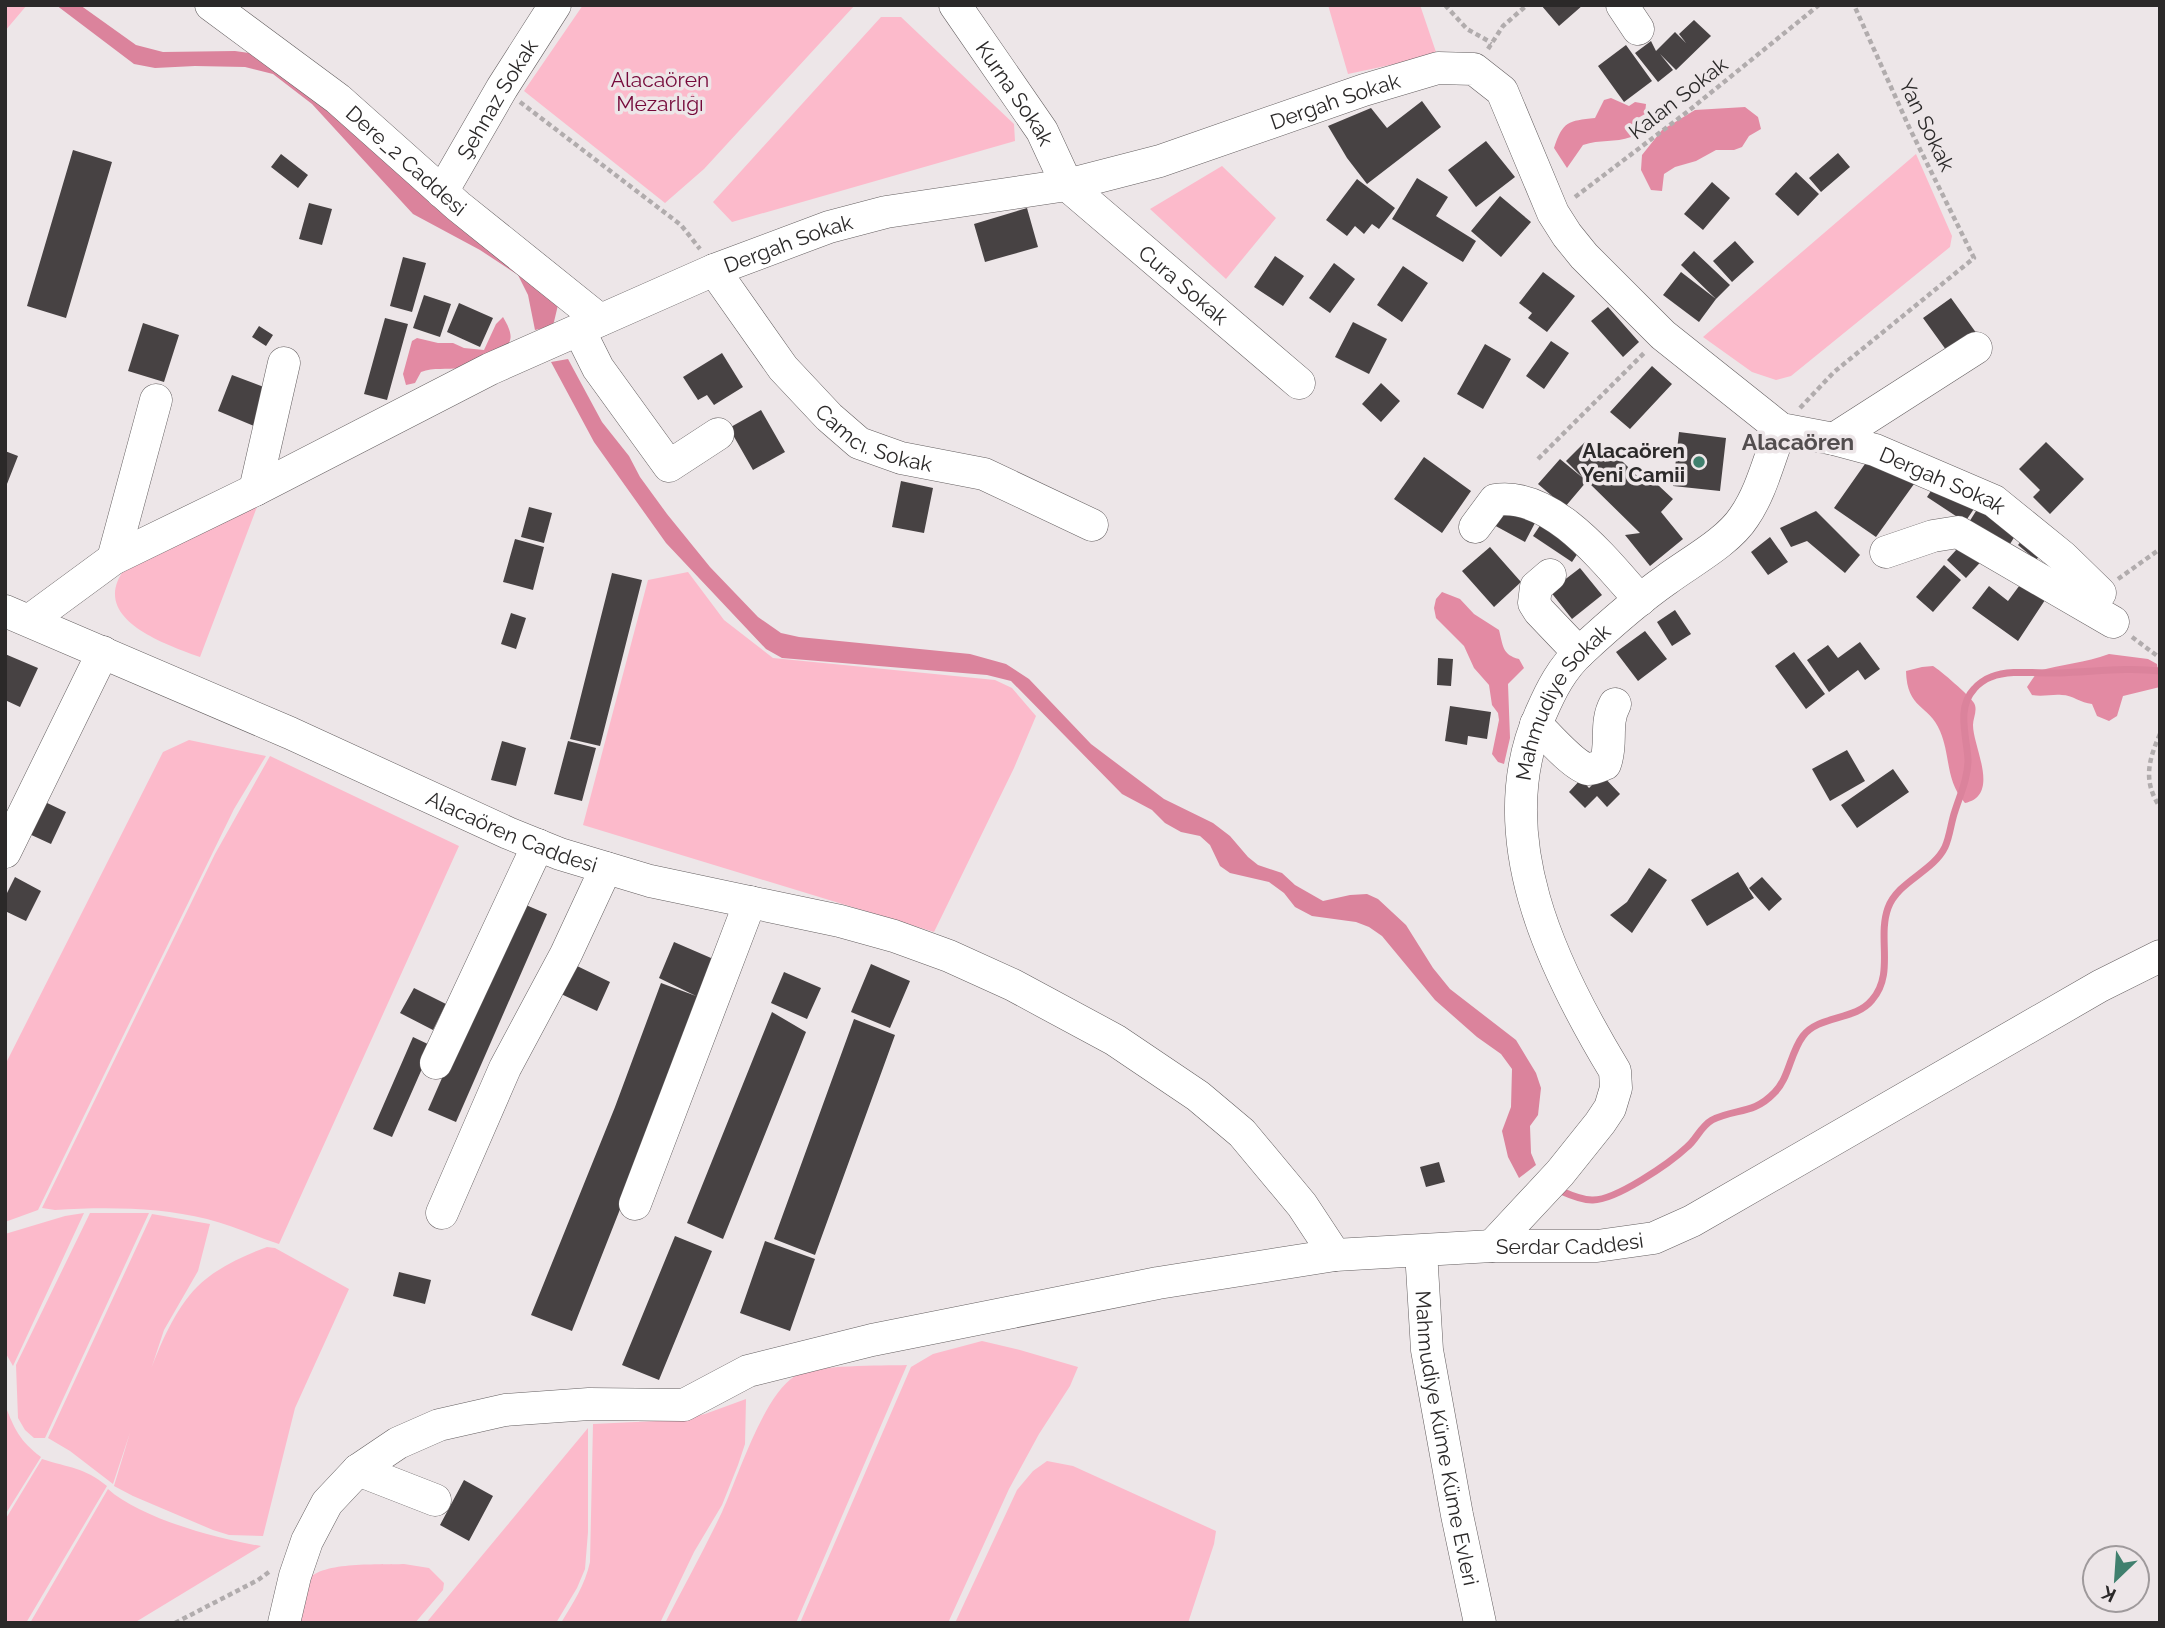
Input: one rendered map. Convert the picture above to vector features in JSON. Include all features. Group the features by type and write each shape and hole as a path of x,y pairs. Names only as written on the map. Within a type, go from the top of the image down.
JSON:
{"street":[{"name":"Dere_2 Caddesi","path":"211,5 338,99 442,192 584,328"},
{"name":"Şehnaz Sokak","path":"442,192 502,88 555,5"},
{"name":"Kurna Sokak","path":"955,5 1042,131 1067,185"},
{"name":"Dergah Sokak","path":"398,415 527,352 713,270 829,228 886,212 1067,185 1160,161 1398,78 1438,68 1475,69 1502,91 1553,212 1567,235 1584,256 1663,335 1780,429 1875,450 1994,501 2063,557 2100,593"},
{"name":"Cura Sokak","path":"1067,185 1299,383"},
{"name":"Camcı. Sokak","path":"713,270 783,368 829,417 859,443 901,458 984,474 1092,525"},
{"path":"584,328 610,387 669,466 718,434"},
{"path":"1834,439 1976,348"},
{"path":"255,490 284,363"},
{"path":"113,559 156,400"},
{"name":"Alacaören Caddesi","path":"18,615 113,559 255,490 398,415"},
{"name":"Mahmudiye Sokak","path":"1492,1246 1576,1153 1610,1108 1616,1088 1615,1071 1547,942 1534,902 1525,855 1521,799 1525,762 1535,724 1563,671 1579,653 1640,600 1730,533 1743,520 1761,483 1780,429"},
{"path":"1475,527 1495,500 1510,498 1548,511 1583,538 1640,600"},
{"path":"1886,552 1933,536 1958,532 2113,622"},
{"path":"1550,575 1536,587 1534,603 1579,653"},
{"name":"Alacaören Caddesi","path":"18,615 290,733 538,845 606,868 705,894 840,921 894,936 949,956 1013,985 1115,1040 1198,1096 1251,1143 1303,1205 1335,1255"},
{"path":"5,852 103,652"},
{"path":"1535,724 1578,764 1588,769 1596,768 1605,764 1609,753 1609,715 1615,704"},
{"path":"436,1063 538,845"},
{"path":"442,1213 505,1068 566,954 606,868"},
{"path":"635,1204 750,902"},
{"name":"Serdar Caddesi","path":"284,1623 295,1576 307,1541 327,1503 358,1470 398,1443 439,1425 505,1410 589,1404 684,1405 748,1371 872,1340 1158,1283 1335,1255 1492,1246 1573,1247 1620,1244 1654,1238 1692,1222 2100,986 2160,956"},
{"name":"Mahmudiye Küme Küme Evleri","path":"1421,1251 1427,1350 1480,1623"},
{"path":"358,1470 435,1500"}],"path":[{"path":"1445,5 1467,29 1492,43"},
{"path":"1475,69 1503,26 1527,5"},
{"name":"Kalan Sokak","path":"1553,212 1687,112 1819,5"},
{"name":"Yan Sokak","path":"1780,429 1834,372 1974,258 1909,127 1854,5"},
{"path":"502,88 681,225 694,239 713,270"},
{"path":"1538,459 1663,335"},
{"path":"2100,593 2160,549"},
{"path":"2160,734 2152,752 2147,776 2152,796 2160,807"},
{"path":"174,1623 258,1580 307,1541"}],"green space":[{"path":"5,5 27,5 5,31"},
{"name":"Alacaören Mezarlığı","path":"583,5 855,5 704,169 665,203 524,91"},
{"path":"1328,5 1420,5 1437,55 1348,74"},
{"path":"881,17 901,17 1014,124 1015,141 732,222 713,202"},
{"path":"1916,154 1952,236 1950,247 1791,376 1776,380 1752,372 1703,337"},
{"path":"1222,166 1276,218 1226,279 1150,209"},
{"path":"260,499 200,657 151,636 123,614 116,601 116,585 126,567"},
{"path":"688,572 724,620 773,658 995,680 1012,688 1036,716 1014,768 934,932 583,825 648,580"},
{"path":"189,740 266,756 234,809 38,1210 5,1222 5,1065 163,752"},
{"path":"270,756 459,846 279,1244 216,1221 170,1212 42,1208 215,854"},
{"path":"84,1213 13,1366 5,1352 5,1234"},
{"path":"90,1213 149,1213 45,1438 34,1438 18,1418 16,1365"},
{"path":"152,1214 210,1224 198,1271 164,1330 113,1484 48,1438"},
{"path":"267,1247 275,1248 349,1289 295,1408 263,1536 229,1535 114,1486 157,1353 182,1305 197,1287 221,1268"},
{"path":"982,1341 1078,1367 1070,1386 1039,1434 1009,1489 948,1623 800,1623 911,1367 933,1354"},
{"path":"907,1365 796,1623 665,1623 722,1512 762,1419 783,1386 795,1376 818,1369"},
{"path":"746,1399 745,1444 738,1465 722,1505 694,1552 660,1623 561,1623 582,1586 590,1562 593,1424 678,1420 705,1414"},
{"path":"5,1405 18,1434 41,1457 5,1515"},
{"path":"588,1428 588,1532 585,1569 556,1623 426,1623"},
{"path":"42,1459 83,1471 107,1486 26,1623 5,1623 5,1520"},
{"path":"1047,1461 1073,1466 1216,1531 1188,1623 955,1623 1017,1490 1033,1471"},
{"path":"108,1489 139,1509 180,1526 261,1546 134,1623 30,1623"},
{"path":"404,1564 429,1568 444,1583 443,1590 415,1623 297,1623 303,1589 315,1574 353,1565"}],"shaded area":[{"path":"56,5 80,5 136,45 163,52 235,51 263,55 308,83 432,205 452,218 558,305 553,326 535,330 528,295 518,275 480,250 413,214 312,104 273,74 245,67 155,68 134,64"},
{"path":"1611,98 1629,106 1635,102 1646,104 1645,114 1638,118 1631,137 1583,145 1567,168 1554,148 1560,132 1568,124 1578,120 1595,118 1604,100"},
{"path":"1745,107 1758,117 1761,129 1749,136 1742,147 1716,150 1696,161 1675,167 1664,174 1662,191 1651,190 1641,170 1642,155 1662,130 1695,110"},
{"path":"503,317 511,338 506,347 463,367 421,372 415,383 406,385 403,374 412,341 417,338 484,350 496,324"},
{"path":"568,359 602,422 629,456 640,477 667,514 710,567 758,617 781,633 970,654 1006,664 1029,679 1091,744 1164,799 1213,823 1258,865 1282,873 1295,885 1323,901 1367,894 1378,899 1406,925 1433,968 1450,989 1516,1040 1536,1073 1541,1088 1538,1115 1530,1126 1531,1153 1536,1165 1519,1178 1508,1157 1502,1131 1511,1107 1512,1069 1501,1054 1435,1000 1382,936 1356,922 1312,916 1295,907 1284,893 1269,882 1230,873 1220,866 1210,845 1200,836 1181,832 1165,823 1152,810 1122,794 1011,681 987,675 782,658 766,649 666,543 594,442 551,362"},
{"path":"1442,592 1460,599 1474,614 1499,630 1506,652 1519,659 1524,668 1508,684 1510,738 1504,764 1498,762 1492,754 1499,720 1492,705 1489,685 1474,668 1464,646 1436,618 1436,599"},
{"path":"2109,654 2148,659 2157,664 2160,687 2123,696 2117,716 2109,721 2097,716 2092,704 2066,695 2032,695 2027,687 2038,671"},
{"path":"1933,666 1961,689 1975,706 1973,725 1983,781 1976,798 1965,803 1954,786 1940,731 1914,700 1907,684 1906,671"}],"building":[{"path":"1541,5 1583,5 1559,26"},
{"path":"1694,20 1711,36 1676,70 1660,54 1673,70 1658,82 1635,53 1651,41 1656,51 1675,32 1686,43 1679,34"},
{"path":"1626,45 1652,81 1624,102 1598,66"},
{"path":"1422,101 1441,127 1367,184 1328,126 1371,108 1387,128"},
{"path":"1486,141 1515,177 1476,207 1448,170"},
{"path":"73,150 112,162 66,318 27,306"},
{"path":"1838,153 1850,167 1821,192 1809,178"},
{"path":"281,154 308,175 298,188 271,167"},
{"path":"1796,172 1819,194 1798,216 1775,194"},
{"path":"1417,178 1448,197 1436,216 1476,241 1463,262 1392,219"},
{"path":"1357,179 1395,208 1379,229 1372,224 1364,234 1355,226 1347,236 1326,220"},
{"path":"1712,182 1730,198 1703,230 1684,214"},
{"path":"1500,196 1531,222 1501,257 1471,231"},
{"path":"309,203 332,209 322,245 299,239"},
{"path":"1027,208 1038,247 985,262 974,224"},
{"path":"1735,241 1754,262 1732,282 1713,261"},
{"path":"1694,251 1730,285 1716,299 1681,265"},
{"path":"1275,256 1304,276 1283,306 1254,287"},
{"path":"403,257 426,263 412,312 390,306"},
{"path":"1334,263 1355,279 1330,313 1309,298"},
{"path":"1403,266 1428,283 1402,322 1377,305"},
{"path":"1543,272 1575,296 1547,332 1528,318 1532,313 1519,303"},
{"path":"1681,272 1716,299 1699,322 1663,295"},
{"path":"424,295 451,304 440,337 413,328"},
{"path":"1951,298 1977,334 1949,354 1923,318"},
{"path":"459,303 493,318 480,347 447,332"},
{"path":"1608,307 1639,342 1623,357 1591,321"},
{"path":"385,318 408,324 387,400 364,394"},
{"path":"1353,322 1387,339 1369,374 1335,357"},
{"path":"143,323 179,335 164,382 128,371"},
{"path":"259,326 273,335 266,346 252,337"},
{"path":"1551,341 1569,353 1544,389 1526,376"},
{"path":"1485,344 1511,359 1483,409 1457,394"},
{"path":"722,353 743,387 714,405 707,395 698,400 683,377"},
{"path":"1652,366 1672,384 1630,429 1610,412"},
{"path":"232,375 269,389 254,426 218,411"},
{"path":"1381,383 1400,401 1381,422 1362,404"},
{"path":"761,410 785,452 753,470 729,428"},
{"name":"Alacaören Yeni Camii","path":"1679,432 1726,438 1720,491 1673,486"},
{"path":"1585,442 1605,462 1614,453 1639,478 1644,472 1673,499 1661,512 1683,539 1650,566 1625,535 1640,533 1587,481 1565,507 1538,484 1560,459 1583,478 1566,461"},
{"path":"2046,442 2084,479 2050,514 2033,497 2040,490 2019,469"},
{"path":"5,451 18,456 5,489"},
{"path":"1872,454 1914,484 1876,537 1834,508"},
{"path":"1424,457 1471,491 1442,533 1394,499"},
{"path":"1940,477 1978,503 1965,522 1927,497"},
{"path":"901,481 933,488 924,533 892,527"},
{"path":"1504,503 1536,521 1525,542 1492,524"},
{"path":"1981,503 2020,528 2005,552 1966,527"},
{"path":"529,507 552,513 544,543 521,537"},
{"path":"1816,511 1860,555 1845,573 1807,541 1791,547 1780,528"},
{"path":"1541,524 1580,550 1572,562 1533,536"},
{"path":"2029,531 2048,546 2036,560 2018,545"},
{"path":"1770,537 1788,562 1768,575 1751,552"},
{"path":"1967,538 1986,556 1966,578 1947,560"},
{"path":"515,539 544,547 533,590 503,582"},
{"path":"1490,547 1521,582 1494,607 1462,571"},
{"path":"1944,565 1961,580 1933,612 1916,597"},
{"path":"1580,568 1602,595 1572,619 1550,591"},
{"path":"612,573 642,580 600,746 570,739"},
{"path":"2025,578 2047,597 2018,641 1972,608 1989,586 2008,601"},
{"path":"1675,610 1691,634 1672,646 1657,622"},
{"path":"511,613 526,618 516,649 501,644"},
{"path":"1645,631 1667,659 1638,681 1616,652"},
{"path":"1860,642 1880,669 1865,680 1858,670 1829,692 1807,660 1828,645 1838,658"},
{"path":"1794,652 1825,694 1806,709 1775,666"},
{"path":"5,654 38,668 20,707 5,700"},
{"path":"1438,658 1453,659 1451,686 1437,685"},
{"path":"1450,706 1491,712 1487,739 1468,736 1467,745 1445,741"},
{"path":"502,741 526,748 516,786 491,780"},
{"path":"568,741 596,748 582,801 554,794"},
{"path":"1847,750 1865,781 1830,801 1812,769"},
{"path":"1893,769 1909,792 1857,828 1841,805"},
{"path":"1602,775 1620,794 1607,807 1597,796 1585,808 1569,792 1581,779 1589,788"},
{"path":"43,801 66,812 51,844 27,833"},
{"path":"1649,868 1667,880 1632,933 1610,915 1627,902"},
{"path":"1738,872 1754,898 1707,926 1691,900"},
{"path":"15,877 41,891 26,921 5,911 5,897"},
{"path":"1762,877 1782,899 1769,911 1749,888"},
{"path":"519,902 547,914 456,1122 428,1110"},
{"path":"674,942 718,961 572,1331 531,1315 615,1107 661,983 696,996 659,978"},
{"path":"573,964 610,982 597,1011 559,993"},
{"path":"871,964 910,981 890,1028 851,1012"},
{"path":"784,972 821,988 807,1019 771,1003"},
{"path":"414,988 446,1004 433,1030 400,1013"},
{"path":"772,1012 806,1032 723,1239 687,1223"},
{"path":"854,1019 895,1035 815,1255 774,1239"},
{"path":"413,1037 432,1046 392,1137 373,1129"},
{"path":"1439,1162 1445,1182 1426,1187 1420,1167"},
{"path":"675,1236 712,1251 659,1380 622,1365"},
{"path":"765,1241 815,1259 790,1331 740,1313"},
{"path":"399,1272 431,1280 425,1304 393,1296"},
{"path":"464,1480 493,1496 469,1541 440,1525"}],"waterway":[{"path":"1561,1191 1584,1199 1602,1199 1642,1180 1679,1154 1712,1120 1759,1105 1774,1093 1795,1050 1810,1029 1856,1012 1872,1000 1883,979 1884,931 1888,908 1899,891 1940,856 1947,843 1968,767 1965,705 1977,686 1989,678 2007,673 2160,671"}],"place":[{"name":"Alacaören Yeni Camii","path":"1699,462"}],"district":[{"name":"Alacaören","path":"1798,441"}]}
